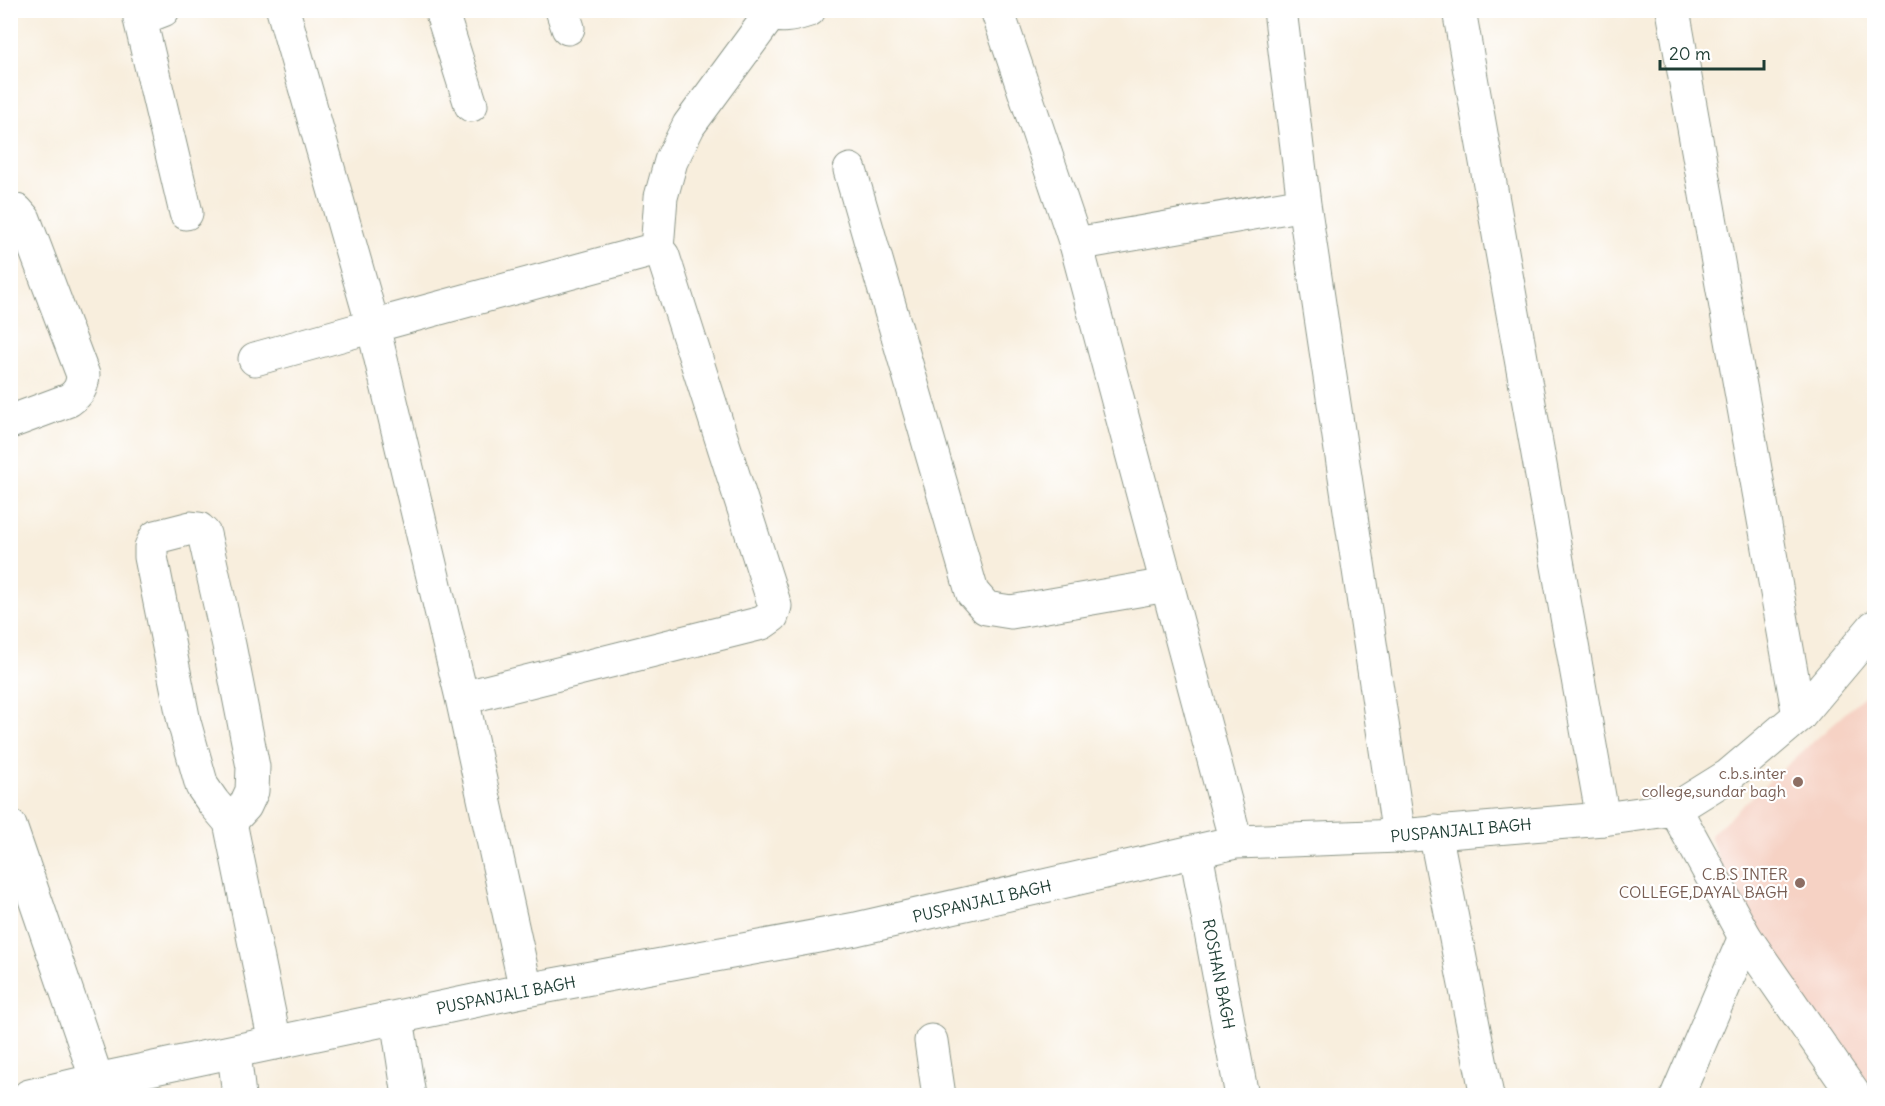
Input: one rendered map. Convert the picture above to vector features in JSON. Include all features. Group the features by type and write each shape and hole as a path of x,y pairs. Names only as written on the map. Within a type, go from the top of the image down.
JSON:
{"street":[{"path":"283,10 373,326 462,698 526,990"},
{"path":"441,10 471,105"},
{"path":"462,698 762,623 772,616 775,606 663,256 657,249 661,198 671,161 689,125 767,13 791,16 809,10"},
{"path":"997,10 1076,244 1236,842"},
{"path":"1280,10 1304,204 1399,836"},
{"path":"1459,10 1603,819"},
{"path":"1672,10 1799,716"},
{"path":"147,13 186,213"},
{"path":"850,170 972,592 986,609 1011,612 1167,585"},
{"path":"1076,244 1304,204"},
{"path":"10,210 17,211 24,219 83,375 78,394 69,400 10,422"},
{"path":"255,360 657,249"},
{"path":"230,822 245,806 252,791 253,767 204,534 199,529 191,528 156,537 151,547 151,557 184,722 202,786 230,822 275,1043"},
{"name":"PUSPANJALI BAGH","path":"28,1095 526,990 856,929 1236,842 1399,836 1603,819 1675,809 1728,776 1799,716 1875,627"},
{"path":"1675,809 1745,937 1855,1095"},
{"path":"10,826 97,1080"},
{"path":"1435,832 1487,1095"},
{"name":"ROSHAN BAGH","path":"1196,852 1242,1095"},
{"path":"1677,1095 1745,937"},
{"path":"397,1018 409,1095"},
{"path":"931,1041 939,1095"},
{"path":"234,1052 239,1095"}],"shaded area":[{"name":"C.B.S INTER COLLEGE,DAYAL BAGH","path":"1874,687 1874,1091 1741,932 1710,835"}],"place":[{"name":"c.b.s.inter college,sundar bagh","path":"1798,782"},
{"name":"C.B.S INTER COLLEGE,DAYAL BAGH","path":"1800,883"}]}
